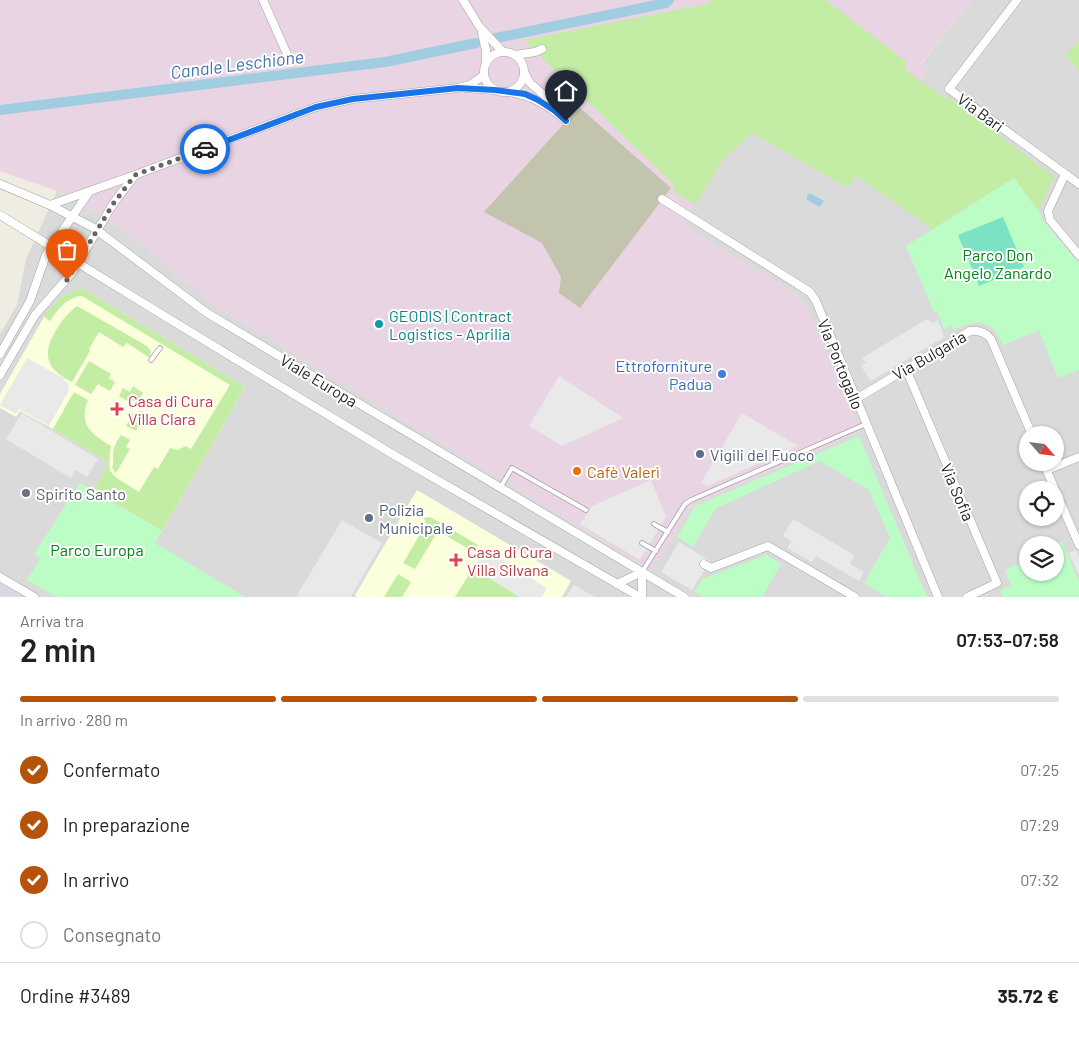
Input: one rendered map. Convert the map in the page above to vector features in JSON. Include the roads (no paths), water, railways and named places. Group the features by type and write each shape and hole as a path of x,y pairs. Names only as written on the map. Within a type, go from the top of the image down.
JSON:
{"street":[{"path":"263,0 291,63"},
{"path":"463,0 484,38 486,62 484,75 490,86 495,90"},
{"name":"Via Bari","path":"1017,0 948,88 1079,184"},
{"path":"479,26 502,52"},
{"path":"486,62 496,53 502,52 515,55 539,50 523,69 523,79 519,85 508,92"},
{"path":"515,55 530,83 546,95 552,102 555,111"},
{"path":"50,205 316,107 353,99 458,88 470,85 484,75"},
{"path":"458,88 525,94 555,111 566,121"},
{"path":"1065,174 1048,210 1050,220 1079,255"},
{"path":"0,375 38,312 64,283 116,199 135,175"},
{"name":"Viale Europa","path":"0,184 50,205 98,230 207,313 684,597"},
{"path":"0,354 26,308 42,264 89,192"},
{"name":"Via Portogallo","path":"662,199 810,292 816,301 938,597"},
{"name":"Viale Europa","path":"0,215 378,445 641,597 642,572"},
{"name":"Via Bulgaria","path":"856,399 970,331 975,330 987,334 992,339 1028,426"},
{"name":"Via Sofia","path":"906,369 997,583 967,597"},
{"path":"1064,461 1079,457"},
{"path":"1047,471 1079,545"},
{"path":"704,564 710,568 768,546 855,597"},
{"path":"617,584 642,572"},
{"path":"0,577 34,597"}],"lane":[{"path":"151,360 160,348"},
{"path":"642,572 686,504 691,500 866,424"},
{"path":"500,488 512,468 586,510"},
{"path":"654,524 668,532"},
{"path":"642,543 656,551"}],"water":[{"path":"810,193 824,201 820,207 807,200 807,196"}],"waterway":[{"name":"Canale Leschione","path":"496,38 666,3 669,0"},
{"name":"Canale Leschione","path":"0,110 385,62 476,43"}],"place":[{"name":"GEODIS | Contract Logistics - Aprilia","path":"379,324"},
{"name":"Ettroforniture Padua","path":"722,374"},
{"name":"Casa di Cura Villa Clara","path":"117,409"},
{"name":"Vigili del Fuoco","path":"700,454"},
{"name":"Cafè Valerì","path":"577,471"},
{"name":"Spirito Santo","path":"26,493"},
{"name":"Polizia Municipale","path":"369,518"},
{"name":"Casa di Cura Villa Silvana","path":"456,560"}],"park label":[{"name":"Parco Don Angelo Zanardo","path":"998,263"},
{"name":"Parco Europa","path":"97,549"}]}
